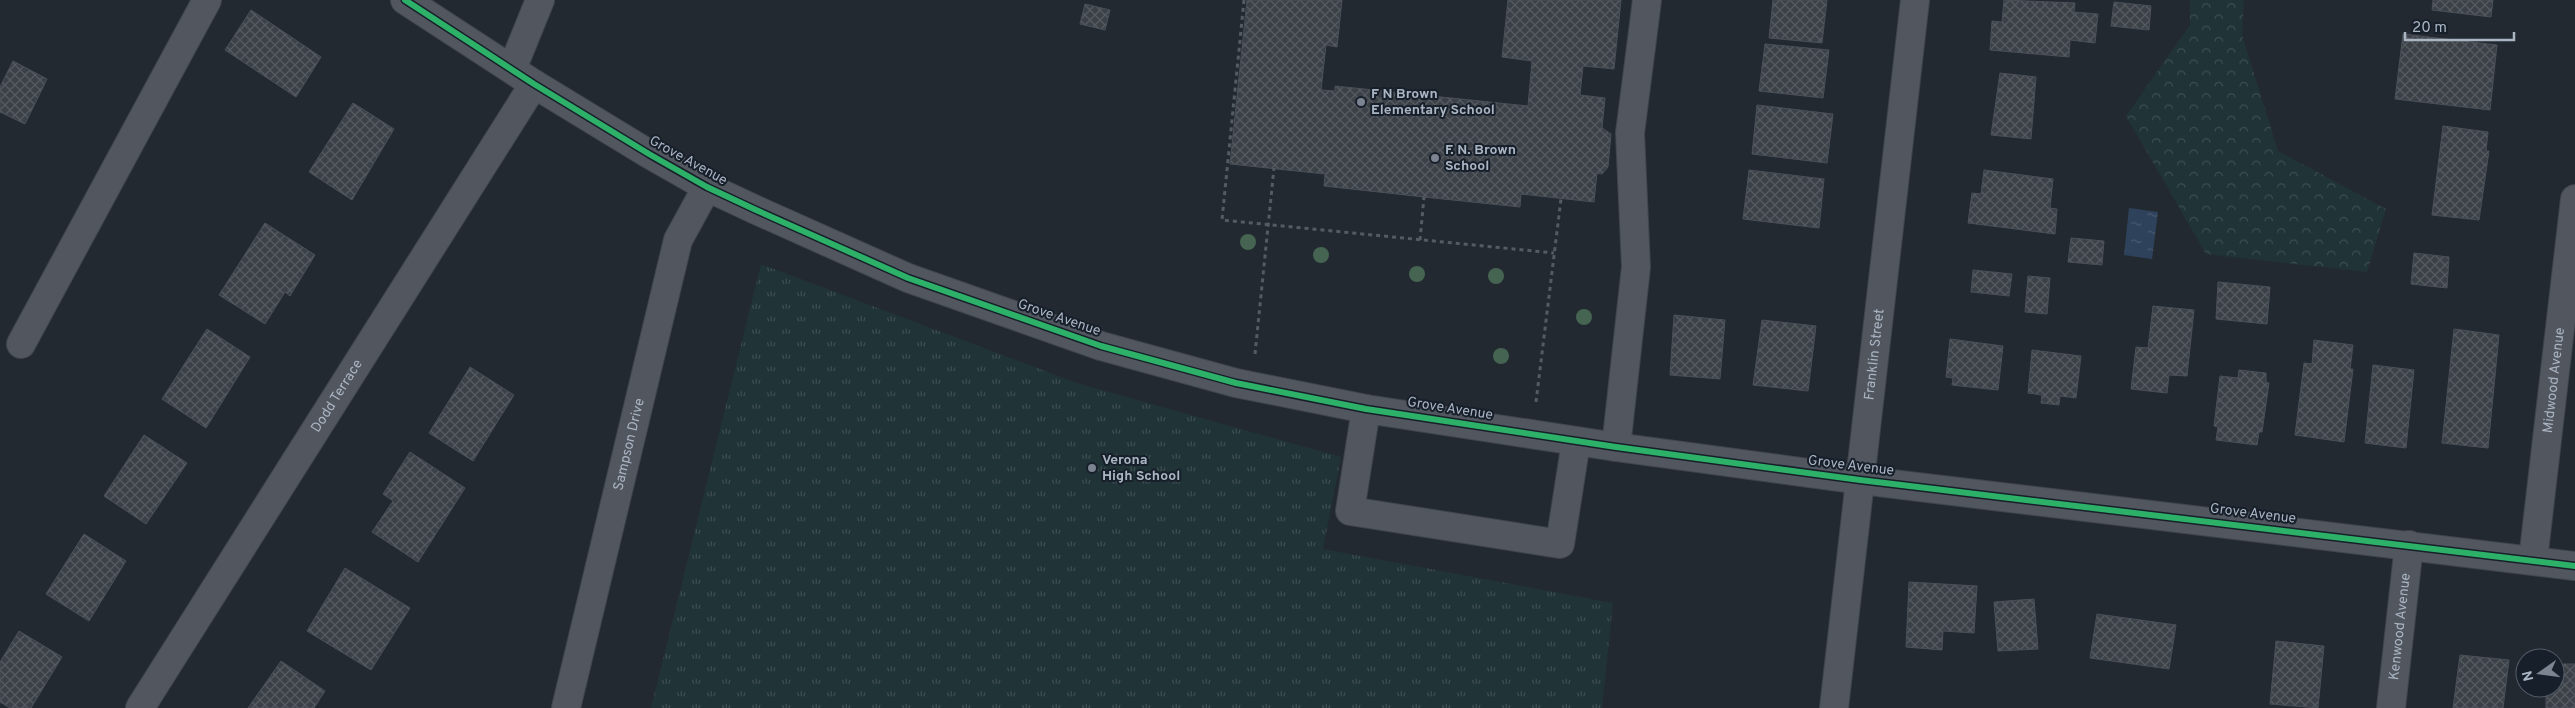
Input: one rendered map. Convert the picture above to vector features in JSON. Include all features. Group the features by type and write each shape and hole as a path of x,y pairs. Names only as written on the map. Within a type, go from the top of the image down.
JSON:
{"street":[{"path":"21,344 207,0"},
{"name":"Grove Avenue","path":"405,0 523,77 708,187 908,278 1101,346 1252,386 1366,409 1576,442 1860,480 2575,566"},
{"name":"Dodd Terrace","path":"140,708 523,77 540,0"},
{"path":"1616,447 1636,267 1630,132 1647,0"},
{"name":"Franklin Street","path":"1834,708 1915,0"},
{"name":"Sampson Drive","path":"566,708 678,240 708,187"},
{"name":"Midwood Avenue","path":"2533,560 2575,199"},
{"path":"1366,409 1350,511 1560,544 1576,442"},
{"name":"Kenwood Avenue","path":"2391,708 2409,545"}],"path":[{"path":"1244,0 1222,220 1554,253"},
{"path":"1252,386 1274,168"},
{"path":"1420,240 1424,197"},
{"path":"1531,435 1560,199"}],"green space":[{"path":"2190,0 2244,0 2242,35 2278,151 2386,209 2367,272 2206,254 2126,116 2190,25"},
{"name":"Verona High School","path":"761,264 1077,383 1341,457 1323,549 1613,603 1602,708 651,708"}],"water":[{"path":"2129,208 2158,212 2152,259 2124,255"}],"building":[{"name":"F N Brown Elementary School","path":"1247,0 1342,0 1337,47 1326,45 1321,90 1335,91 1335,86 1528,106 1532,61 1502,57 1508,0 1621,0 1614,69 1583,66 1580,95 1605,98 1602,128 1611,134 1608,167 1602,174 1597,173 1594,202 1521,194 1520,207 1424,197 1324,186 1325,174 1230,164"},
{"path":"1773,0 1827,0 1822,43 1769,38"},
{"path":"2004,0 2075,3 2074,12 2098,14 2095,43 2070,40 2069,57 1990,50 1992,21 2002,22"},
{"path":"2433,0 2493,0 2491,17 2432,10"},
{"path":"2114,2 2151,6 2149,30 2111,26"},
{"path":"1085,4 1110,10 1105,30 1080,24"},
{"path":"251,10 321,57 296,97 225,50"},
{"path":"2403,34 2497,45 2490,110 2395,99"},
{"path":"1765,44 1829,50 1823,98 1759,91"},
{"path":"13,61 47,79 25,124 0,112 0,87"},
{"path":"2000,73 2036,77 2031,139 1991,135"},
{"path":"353,103 394,129 352,200 309,172"},
{"path":"1757,105 1833,114 1827,163 1752,154"},
{"path":"2443,126 2488,132 2486,151 2489,151 2479,220 2432,215"},
{"path":"1749,170 1824,179 1819,228 1743,219"},
{"path":"1984,170 2053,179 2050,208 2057,209 2055,234 1968,223 1972,193 1981,194"},
{"path":"265,223 315,255 290,296 285,292 265,324 219,295"},
{"path":"2071,238 2104,241 2102,265 2068,262"},
{"path":"2414,253 2449,257 2447,288 2411,284"},
{"path":"1973,270 2012,274 2009,296 1971,292"},
{"path":"2028,276 2050,278 2047,314 2025,312"},
{"path":"2218,282 2270,287 2267,324 2216,319"},
{"path":"2153,306 2194,310 2187,376 2169,375 2167,393 2131,389 2136,347 2148,348"},
{"path":"1674,315 1725,320 1720,379 1670,375"},
{"path":"1762,320 1816,326 1808,391 1753,385"},
{"path":"207,329 250,357 206,428 162,399"},
{"path":"2454,329 2499,335 2488,448 2442,443"},
{"path":"1950,339 2003,346 1998,390 1952,385 1953,378 1946,377"},
{"path":"2314,340 2353,345 2350,369 2353,369 2344,442 2295,435 2304,363 2312,364"},
{"path":"2032,350 2081,356 2076,398 2060,396 2059,405 2041,403 2042,395 2028,393"},
{"path":"2373,365 2414,370 2406,448 2365,443"},
{"path":"470,367 514,395 473,461 429,433"},
{"path":"2239,370 2266,373 2266,382 2269,383 2262,432 2259,432 2257,445 2216,440 2218,427 2214,426 2220,376 2238,378"},
{"path":"144,435 187,463 146,524 104,496"},
{"path":"410,452 465,488 418,562 372,532 393,501 383,494"},
{"path":"84,534 126,561 89,621 46,594"},
{"path":"345,568 410,608 371,670 307,631"},
{"path":"1909,582 1977,586 1974,633 1943,631 1942,650 1906,647"},
{"path":"2034,599 2038,649 1998,651 1994,602"},
{"path":"2097,614 2176,625 2169,669 2090,658"},
{"path":"19,631 62,657 31,708 10,708 0,702 0,662"},
{"path":"2276,641 2324,646 2318,708 2270,704"},
{"path":"2460,655 2509,660 2503,708 2453,708"},
{"path":"281,661 325,691 314,708 248,708"},
{"path":"2565,664 2575,664 2575,708 2546,708 2546,698 2565,698"}],"cycle path":[{"path":"405,0 534,84 649,154 707,187 756,210 908,278 1101,346 1236,383 1366,409 1616,447 1860,480 2575,566"}],"place":[{"name":"F N Brown Elementary School","path":"1361,102"},
{"name":"F. N. Brown School","path":"1435,158"},
{"name":"Verona High School","path":"1092,468"}]}
